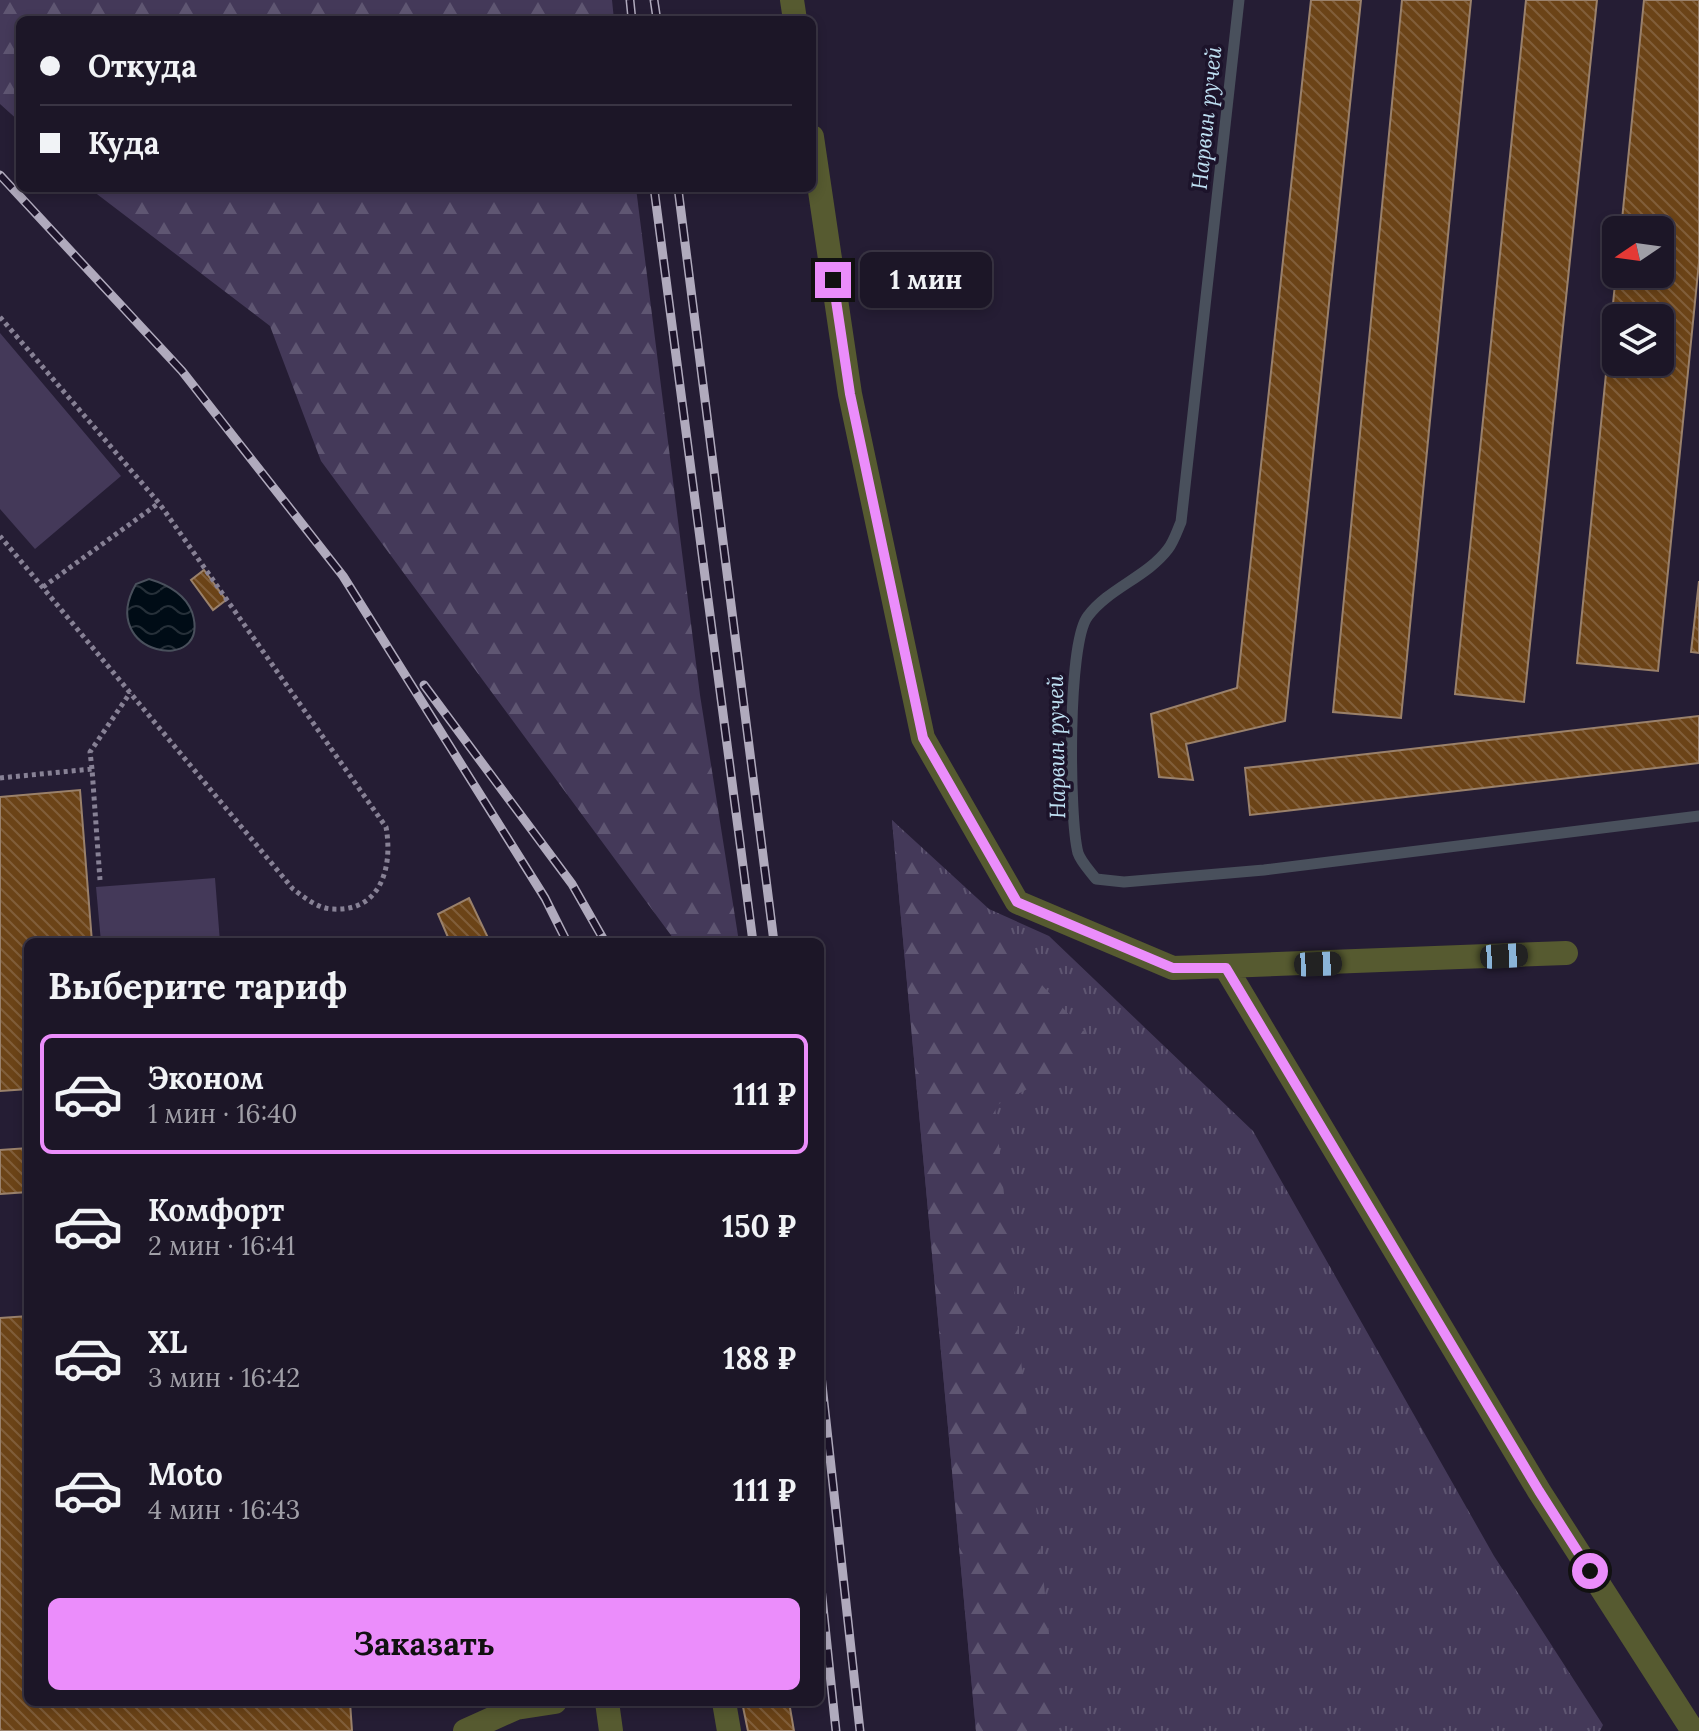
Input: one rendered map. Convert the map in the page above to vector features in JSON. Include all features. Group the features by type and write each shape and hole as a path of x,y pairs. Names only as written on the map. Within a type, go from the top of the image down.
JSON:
{"lane":[{"path":"816,164 850,394 923,738 1017,902 1173,968 1566,953"},
{"path":"1226,968 1539,1491 1693,1731"},
{"path":"465,1731 516,1708 529,1706"},
{"path":"608,1706 611,1731"},
{"path":"725,1706 729,1731"}],"path":[{"path":"0,317 159,503 386,827 391,852 385,878 371,896 353,906 331,910 293,889 0,536"},
{"path":"43,587 159,503"},
{"path":"100,880 90,752 130,693"},
{"path":"0,778 92,769"}],"green space":[{"path":"0,0 612,0 614,16 16,16 16,118 0,104"},
{"path":"94,192 637,192 700,695 738,938 673,938 321,461 270,326"},
{"path":"0,333 121,476 35,549 0,509"},
{"path":"892,820 989,909 1049,936 1253,1131 1494,1556 1603,1725 1600,1731 976,1731"},
{"path":"892,820 1101,1050 995,1106 1059,1731 976,1731"},
{"path":"215,878 220,938 101,938 96,887"}],"water":[{"path":"149,579 174,591 189,606 194,632 186,645 173,650 156,649 141,641 130,627 127,608 136,584"}],"building":[{"path":"1311,0 1361,0 1285,721 1186,744 1193,780 1159,777 1151,714 1237,688"},
{"path":"1402,0 1471,0 1401,718 1333,712"},
{"path":"1526,0 1597,0 1524,702 1455,694"},
{"path":"1644,0 1699,0 1699,262 1658,671 1577,663 1606,376 1674,376 1674,304 1613,304 1615,288 1674,288 1674,216 1622,216"},
{"path":"204,570 226,600 213,610 191,580"},
{"path":"1699,581 1699,653 1691,652"},
{"path":"1699,716 1699,763 1250,815 1245,768"},
{"path":"80,790 92,938 24,938 24,1089 0,1091 0,797"},
{"path":"469,898 488,938 448,938 438,914"},
{"path":"24,1148 24,1192 0,1194 0,1150"},
{"path":"24,1316 24,1706 350,1706 352,1731 0,1731 0,1318"},
{"path":"743,1706 790,1706 794,1731 748,1731"}],"waterway":[{"name":"Нарвин ручей","path":"1239,0 1181,522 1170,546 1159,559 1088,616 1081,632 1076,659 1072,770 1075,834 1081,860 1096,879 1124,882 1264,870 1699,816"}],"railway":[{"path":"630,0 632,16"},
{"path":"654,0 656,16"},
{"path":"0,175 182,371 343,576 545,898 565,938"},
{"path":"655,192 752,938"},
{"path":"679,192 773,938"},
{"path":"424,685 572,884 603,938"},
{"path":"824,1402 860,1731"},
{"path":"824,1616 836,1731"}],"route":[{"path":"833,280 850,394 923,738 1017,902 1173,968 1226,968 1590,1571"}]}
